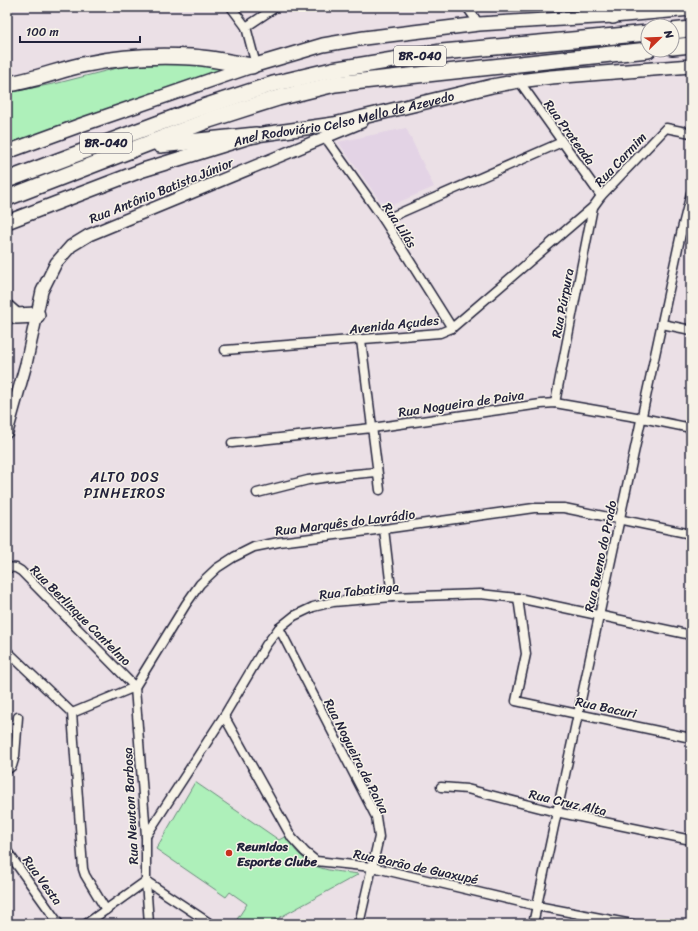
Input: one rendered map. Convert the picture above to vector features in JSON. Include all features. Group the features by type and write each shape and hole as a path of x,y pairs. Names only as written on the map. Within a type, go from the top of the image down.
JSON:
{"highway":[{"path":"613,16 628,7"},
{"path":"680,30 691,29"},
{"name":"BR-040","path":"11,178 197,109 273,84 332,70 442,52 640,34"},
{"path":"680,46 691,45"},
{"name":"Anel Rodoviário Celso Mello de Azevedo","path":"7,198 209,120 278,98 335,84 640,51"},
{"path":"7,84 33,79 87,64 142,57 192,57 254,66"},
{"path":"116,155 167,144 256,136"},
{"path":"7,308 16,316 37,315"}],"main road":[{"path":"7,152 88,122 254,66 330,44 372,37 479,24 613,16 691,9"},
{"name":"Anel Rodoviário Celso Mello de Azevedo","path":"7,222 143,170 256,136 334,124 381,114 492,86 551,77 691,66"}],"street":[{"path":"231,7 246,27 254,66"},
{"path":"246,27 276,7"},
{"path":"467,7 479,24"},
{"name":"Rua Prateada","path":"520,82 601,196"},
{"name":"Rua Antônio Batista Júnior","path":"7,432 26,364 42,291 56,263 71,246 89,235 381,114"},
{"name":"Rua Carmim","path":"593,207 601,196 666,128 691,133"},
{"name":"Rua Lilás","path":"325,137 384,220 452,328"},
{"path":"384,220 562,142"},
{"name":"Rua Bueno do Prado","path":"533,924 682,228 691,193"},
{"name":"Avenida Açudes","path":"225,350 440,333 452,328 593,207"},
{"name":"Rua Púrpura","path":"555,403 593,207"},
{"path":"682,228 691,231"},
{"path":"662,324 691,330"},
{"path":"361,340 380,490"},
{"name":"Rua Nogueira de Paiva","path":"232,443 372,428 555,403 691,428"},
{"path":"257,494 308,480 377,472"},
{"name":"Rua Marquês do Lavrádio","path":"135,687 200,584 217,568 234,557 254,548 279,542 534,508 564,508 691,534"},
{"path":"384,529 392,597"},
{"name":"Rua Berlinque Cantelmo","path":"7,567 16,568 21,571 135,687"},
{"name":"Rua Tabatinga","path":"146,836 224,716 266,645 279,628 294,616 313,607 333,602 392,597 480,594 518,598 691,635"},
{"name":"Rua Bacuri","path":"518,598 526,654 516,701 691,738"},
{"name":"Rua Nogueira de Paiva","path":"279,628 376,818 379,837 359,924"},
{"path":"7,651 72,713 83,869 85,876 106,910"},
{"path":"72,713 135,687"},
{"name":"Rua Newton Barbosa","path":"135,687 146,836 146,881 150,924"},
{"name":"Rua Barão de Guaxupé","path":"224,716 292,838 316,861 372,867 537,906 632,924"},
{"path":"7,770 12,766 15,756 18,717"},
{"name":"Rua Cruz Alta","path":"441,787 467,789 556,812 691,840"},
{"name":"Rua Vesta","path":"7,851 59,924"},
{"path":"86,924 146,881 211,924"}],"shaded area":[{"path":"406,128 434,187 392,205 380,201 338,142"}],"green space":[{"path":"192,62 239,66 7,153 7,93 58,83 121,67"},
{"name":"Reunidos Esporte Clube","path":"195,782 279,840 286,836 299,854 314,865 328,870 359,874 268,924 234,924 247,904 230,892 226,897 156,849"}],"place":[{"name":"Reunidos Esporte Clube","path":"229,853"}],"district":[{"name":"ALTO DOS PINHEIROS","path":"125,486"}]}
